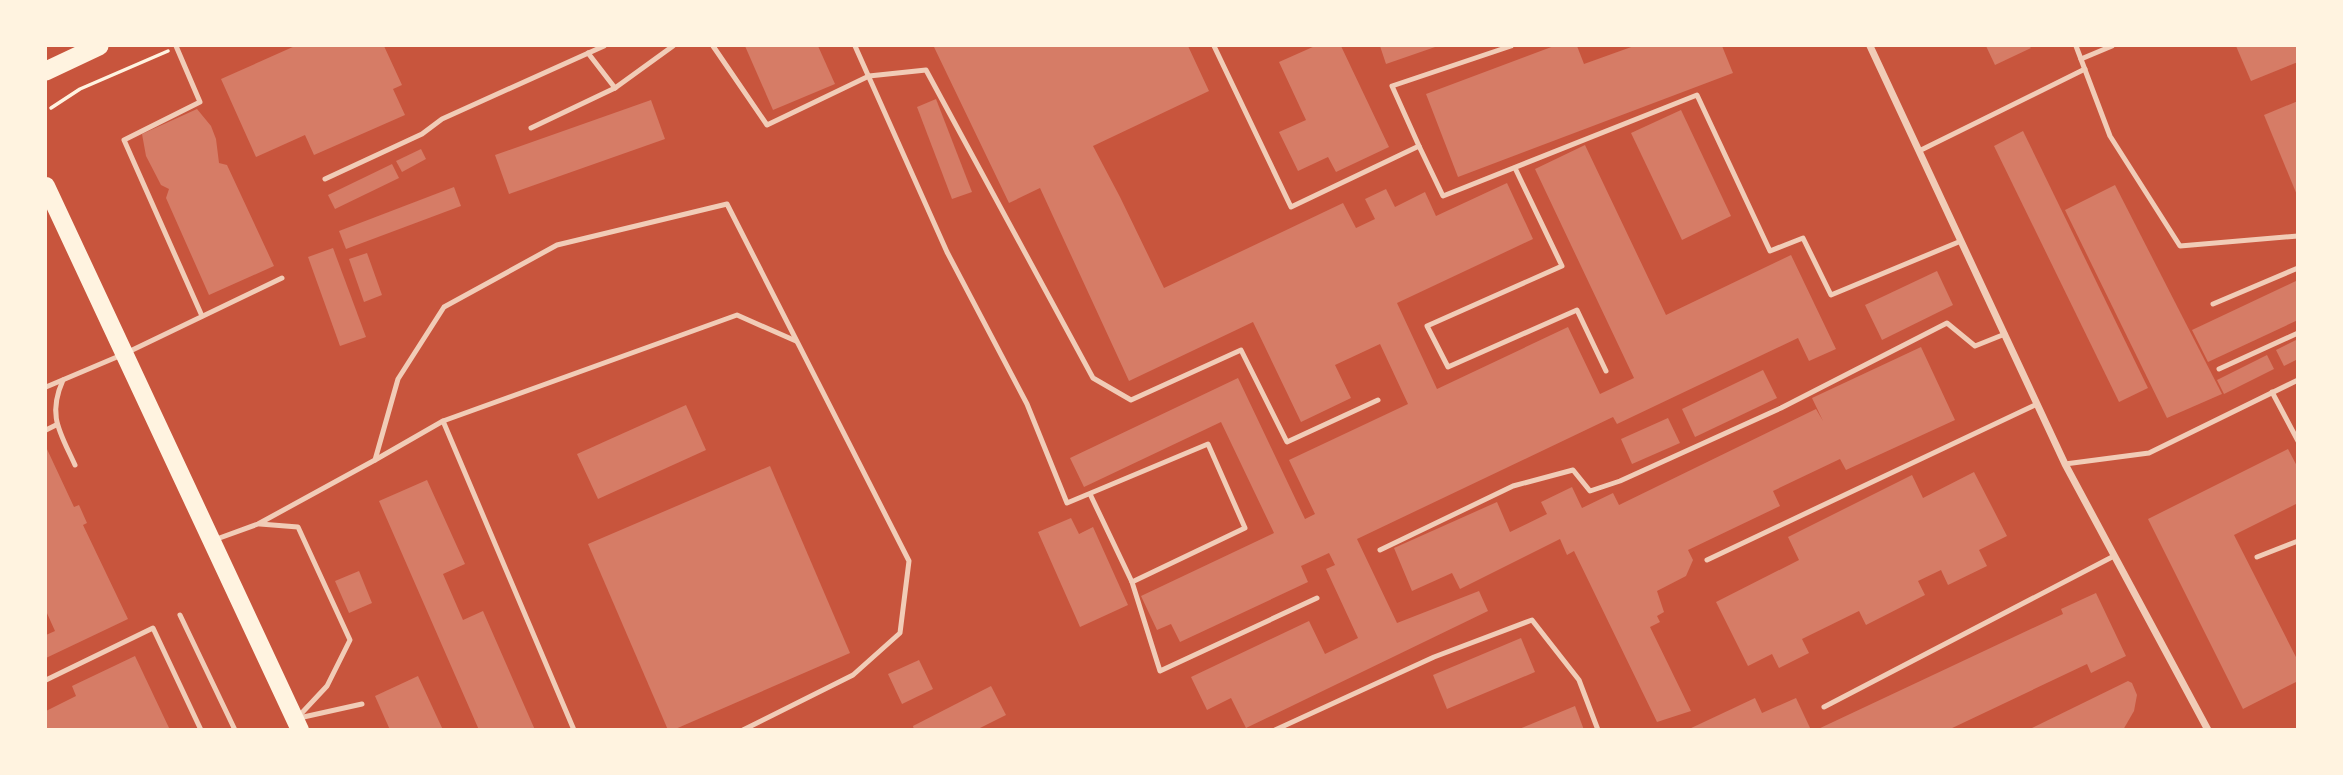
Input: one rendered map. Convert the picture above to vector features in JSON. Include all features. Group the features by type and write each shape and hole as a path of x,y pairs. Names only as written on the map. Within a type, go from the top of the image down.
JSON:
{"highway":[{"path":"46,71 99,46"}],"main road":[{"path":"46,186 298,724"}],"street":[{"path":"1870,46 2065,464 2208,730"}],"lane":[{"path":"176,46 200,102 124,140 202,316"},
{"path":"325,179 422,134 442,119 604,46"},
{"path":"531,128 615,88 673,46"},
{"path":"713,46 767,124 869,76 926,70 1093,378 1131,400 1241,350 1287,442 1378,400"},
{"path":"855,46 947,252 1027,404 1067,503 1208,444 1245,528 1132,582"},
{"path":"1214,46 1291,207 1419,146"},
{"path":"1511,46 1391,86 1443,196 1697,95 1770,251 1803,238 1831,295 1961,241"},
{"path":"2076,46 2110,136 2180,246 2298,236"},
{"path":"2081,59 2112,46"},
{"path":"588,53 615,88"},
{"path":"1920,151 2085,69"},
{"path":"1515,168 1562,265 1427,326 1448,367 1577,310 1606,371"},
{"path":"375,460 398,379 444,307 557,245 727,204 909,561 900,633 853,675 743,730"},
{"path":"2213,304 2298,268"},
{"path":"46,387 124,354 282,278"},
{"path":"211,541 258,524 443,421 737,315 796,341"},
{"path":"1380,550 1513,486 1573,470 1590,491 1620,481 1781,408 1947,323 1975,346 2005,334"},
{"path":"2218,369 2298,332"},
{"path":"63,380 56,397 56,425 75,466"},
{"path":"2065,464 2149,453 2298,380"},
{"path":"2272,392 2298,441"},
{"path":"1707,561 2037,404"},
{"path":"443,421 574,730"},
{"path":"46,430 56,425"},
{"path":"1090,494 1132,582 1160,671 1317,598"},
{"path":"258,524 298,527 350,640 327,686 298,724"},
{"path":"2257,557 2298,541"},
{"path":"1824,707 2114,556"},
{"path":"180,615 235,730"},
{"path":"1275,730 1434,657 1532,620 1579,680 1598,730"},
{"path":"46,680 153,628 201,730"},
{"path":"298,724 362,704"}],"path":[{"path":"51,108 80,89 176,46"}],"building":[{"path":"295,46 384,46 402,85 393,89 405,115 314,155 305,135 256,157 221,79"},
{"path":"745,46 818,46 835,84 773,110"},
{"path":"1188,46 1209,91 1093,146 1164,288 1343,203 1356,228 1375,219 1365,199 1386,189 1395,207 1425,192 1436,216 1507,183 1533,239 1397,303 1437,389 1568,327 1600,394 1634,378 1535,169 1585,145 1666,315 1791,255 1836,349 1809,361 1798,338 1617,424 1613,417 1357,539 1397,623 1479,591 1488,611 1246,728 1231,698 1207,710 1191,677 1309,621 1325,654 1358,638 1326,569 1335,565 1329,553 1301,566 1308,582 1180,642 1171,624 1157,630 1141,596 1274,533 1221,422 1084,487 1070,458 1238,378 1305,519 1315,514 1289,460 1408,404 1380,344 1335,365 1351,398 1301,422 1253,322 1129,381 1040,188 1009,203 934,47"},
{"path":"1315,46 1341,46 1389,147 1336,172 1328,157 1298,171 1279,132 1306,120 1279,62"},
{"path":"1380,46 1438,46 1386,64"},
{"path":"1554,46 1577,46 1584,64 1634,46 1722,46 1733,73 1458,177 1426,94"},
{"path":"1986,46 2029,46 2031,48 1995,65"},
{"path":"2236,46 2298,46 2298,62 2251,81"},
{"path":"936,99 972,192 952,199 917,107"},
{"path":"651,100 665,139 509,194 495,155"},
{"path":"2298,101 2298,195 2297,195 2264,115"},
{"path":"197,109 211,126 216,139 219,163 227,165 274,266 209,295 166,198 169,189 161,185 146,156 142,134"},
{"path":"1681,110 1731,216 1682,240 1631,133"},
{"path":"2023,131 2148,388 2119,402 1994,146"},
{"path":"421,149 426,159 402,172 396,161"},
{"path":"392,164 399,178 335,209 328,195"},
{"path":"2115,185 2222,394 2167,418 2065,210"},
{"path":"454,187 461,206 346,249 339,231"},
{"path":"333,248 366,337 340,346 308,257"},
{"path":"367,253 382,295 364,302 349,259"},
{"path":"1937,271 1953,305 1882,340 1865,305"},
{"path":"2298,280 2298,320 2208,362 2192,330"},
{"path":"2298,339 2298,359 2284,366 2276,350"},
{"path":"1921,347 1955,420 1846,470 1840,459 1773,491 1780,506 1688,550 1693,560 1686,576 1657,591 1664,612 1657,616 1660,622 1650,627 1691,711 1657,722 1574,551 1567,555 1560,539 1460,589 1452,573 1412,591 1394,548 1497,502 1510,532 1547,514 1541,502 1572,487 1582,508 1613,493 1619,505 1816,409 1823,421 1812,398"},
{"path":"2267,355 2274,369 2224,394 2217,380"},
{"path":"1763,370 1777,398 1695,437 1682,409"},
{"path":"686,405 706,450 598,499 577,454"},
{"path":"1668,418 1680,443 1632,464 1621,439"},
{"path":"46,447 74,507 79,505 87,523 83,525 128,619 46,658 46,635 55,631 46,611"},
{"path":"2288,449 2298,468 2298,503 2234,535 2298,661 2298,681 2243,709 2148,519"},
{"path":"770,466 850,653 668,730 588,544"},
{"path":"1974,472 2007,536 1979,550 1987,566 1948,585 1941,570 1918,581 1925,595 1866,625 1859,611 1802,639 1809,653 1779,668 1772,654 1748,666 1716,602 1799,560 1788,537 1912,475 1923,498"},
{"path":"427,480 465,564 443,574 463,620 483,611 535,730 479,730 379,501"},
{"path":"1071,518 1079,534 1093,527 1128,605 1080,627 1038,532"},
{"path":"359,571 372,603 349,613 335,581"},
{"path":"2096,593 2126,656 2091,673 2087,664 1948,730 1816,730 2063,614 2061,609"},
{"path":"1521,638 1535,672 1447,709 1433,675"},
{"path":"135,656 170,730 46,730 46,711 76,696 72,686"},
{"path":"919,660 933,689 902,704 888,674"},
{"path":"418,676 443,730 390,730 375,696"},
{"path":"2128,681 2132,683 2137,695 2134,711 2123,730 2028,730"},
{"path":"991,686 1006,715 976,730 914,730 913,726"},
{"path":"1755,698 1762,713 1796,698 1811,730 1687,730"},
{"path":"1575,706 1584,730 1519,730 1519,729"}]}
